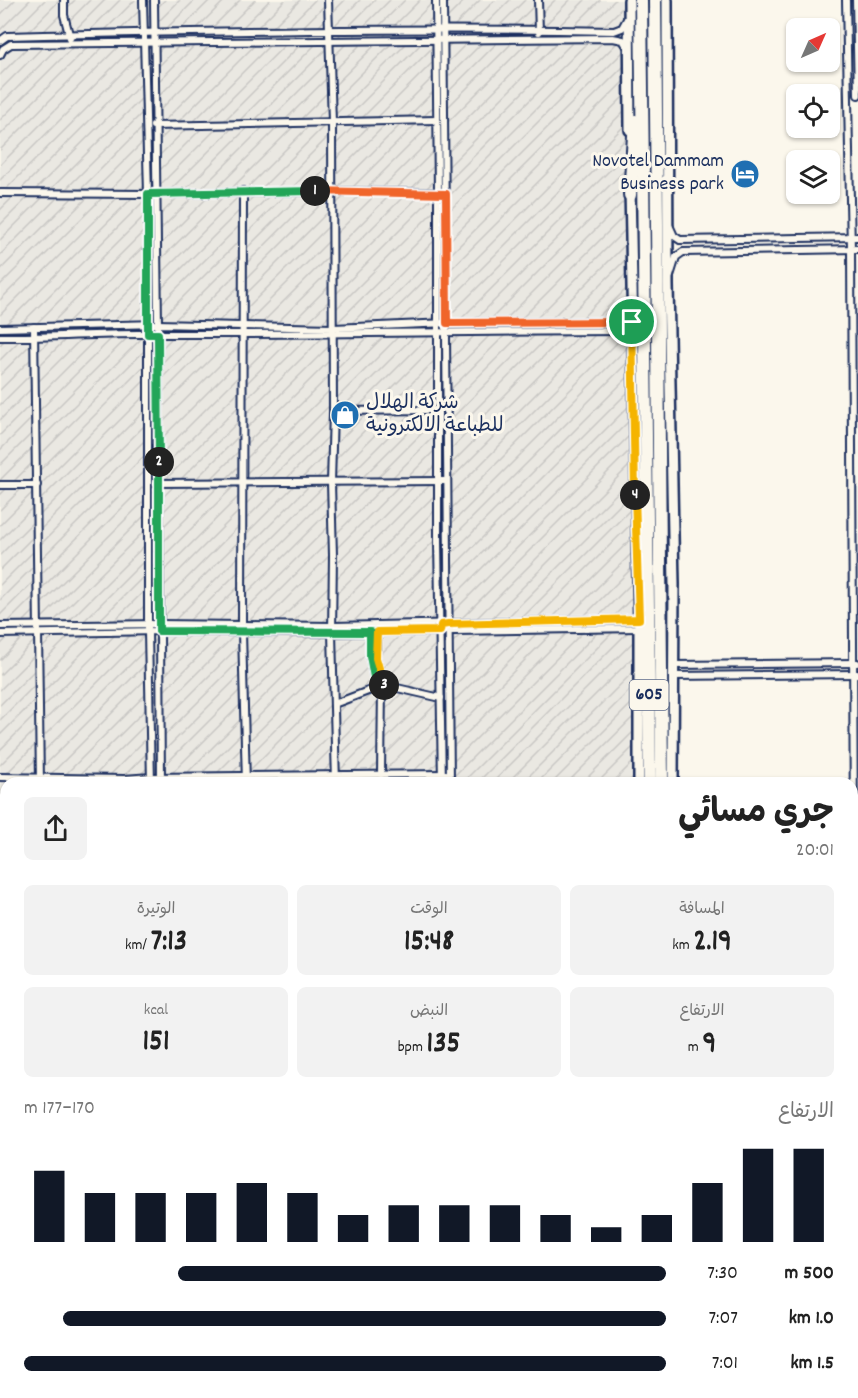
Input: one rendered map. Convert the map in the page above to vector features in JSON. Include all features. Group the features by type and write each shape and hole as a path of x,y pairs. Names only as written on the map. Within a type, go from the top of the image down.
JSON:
{"highway":[{"name":"605","path":"641,0 650,777"},
{"name":"605","path":"655,0 662,777"},
{"path":"630,195 641,36"}],"main road":[{"path":"628,0 639,624 639,777"},
{"path":"667,0 668,285 674,665 673,777"}],"street":[{"path":"64,0 64,15 70,34 70,44"},
{"path":"143,0 148,194 151,777"},
{"path":"153,0 157,193 161,777"},
{"path":"328,0 332,122 333,411 331,483 336,775"},
{"path":"436,0 440,30"},
{"path":"443,0 440,39 447,323 450,777"},
{"path":"538,0 539,39"},
{"path":"846,0 849,238 854,249 855,777"},
{"path":"856,0 858,95"},
{"path":"143,8 154,8"},
{"path":"0,41 7,36 70,34 440,30 614,31 622,28 629,13"},
{"path":"397,31 401,40"},
{"path":"846,34 857,35"},
{"path":"0,55 3,49 11,44 440,39 613,38 623,40 629,50"},
{"path":"440,39 437,120 442,193 438,324 442,774"},
{"path":"145,126 437,120"},
{"path":"243,191 243,629 246,777"},
{"path":"0,193 148,194 332,191 442,193"},
{"path":"668,220 674,236 680,240 858,237"},
{"path":"668,285 676,257 683,252 854,249"},
{"path":"0,337 243,335 447,323 632,326"},
{"path":"543,331 544,323"},
{"path":"0,328 158,324 439,333 632,326"},
{"path":"233,326 243,335"},
{"path":"34,327 40,777"},
{"path":"333,411 438,410"},
{"path":"149,483 447,482"},
{"path":"0,485 37,485"},
{"path":"333,630 374,632 448,627 639,624"},
{"path":"0,626 39,630"},
{"path":"0,634 39,630 159,628 333,630 440,628"},
{"path":"374,632 370,656 381,686 381,775"},
{"path":"674,665 856,664"},
{"path":"674,676 856,674"},
{"path":"334,704 381,686 441,698"},
{"path":"300,777 450,773"}],"shaded area":[{"path":"0,0 625,0 634,637 633,777 0,777"}],"place":[{"name":"Novotel Dammam Business park","path":"745,174"},
{"name":"شركة الهلال للطباعة الالكترونية","path":"345,415"}],"route":[{"path":"332,191 446,194 447,323 632,322 639,619 448,624 441,625 440,631 377,632 376,658 384,685 376,688 370,656 370,632 159,631 158,334 148,334 148,194 332,191"}]}
